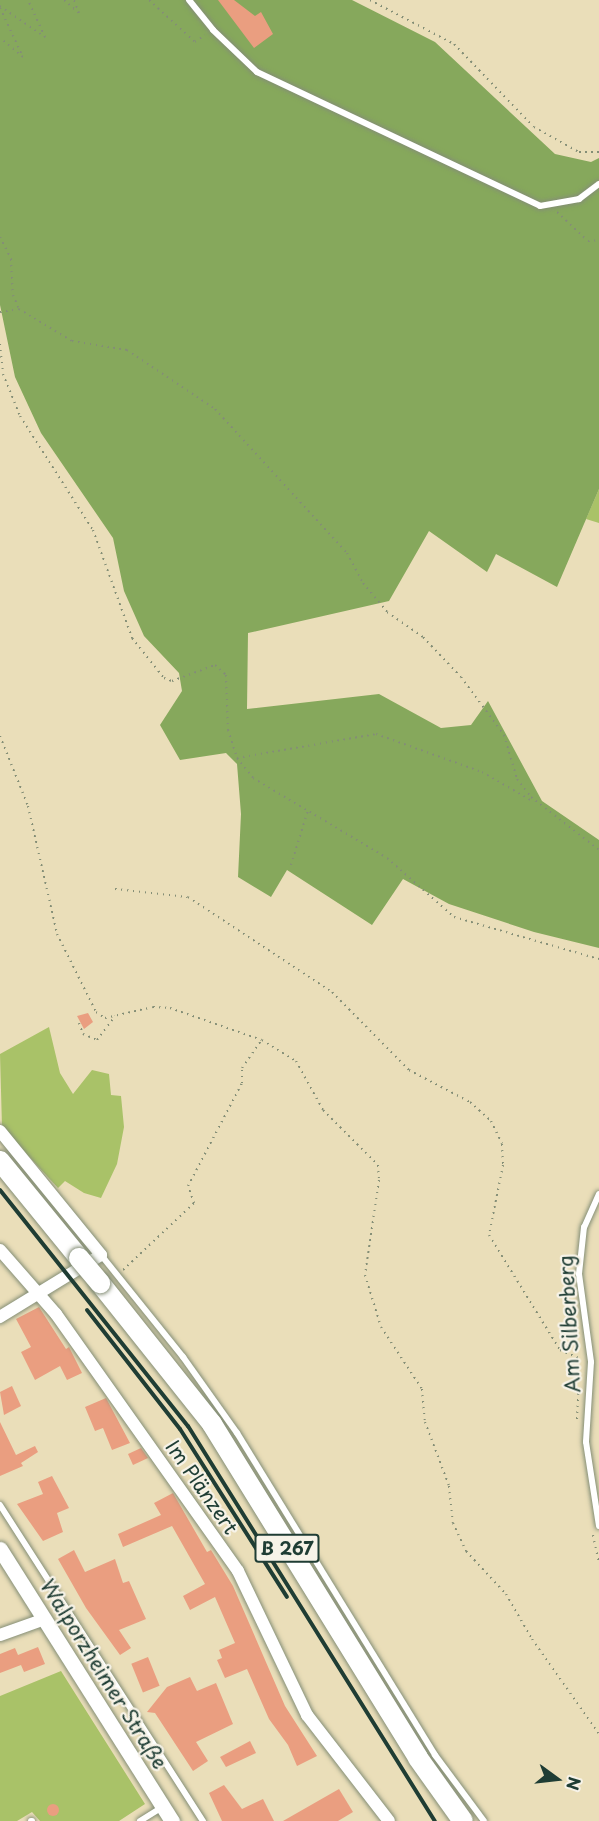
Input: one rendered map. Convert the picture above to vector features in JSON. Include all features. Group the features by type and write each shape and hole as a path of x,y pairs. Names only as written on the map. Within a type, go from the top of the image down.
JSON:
{"main road":[{"name":"B 267","path":"0,1161 80,1258 108,1279 212,1424 355,1659 463,1821"}],"street":[{"path":"0,1131 101,1255 37,1297 0,1317"},
{"name":"Im Plänzert","path":"0,1250 37,1297 56,1314 238,1572 307,1715 389,1821"},
{"name":"Walporzheimer Straße","path":"0,1549 172,1821"},
{"path":"0,1635 45,1618"}],"lane":[{"path":"189,0 213,30 257,72 540,206 579,200 599,184"},
{"name":"Am Silberberg","path":"599,1194 584,1227 579,1274 591,1362 586,1442 599,1526"},
{"path":"101,1255 108,1279 183,1357 237,1433 435,1755 484,1821"},
{"path":"0,1506 203,1821"},
{"path":"140,1821 162,1807"}],"path":[{"path":"0,7 45,37 28,0"},
{"path":"64,0 79,13 74,0"},
{"path":"149,0 195,42 213,30"},
{"path":"370,0 454,44 534,127 579,152 599,152"},
{"path":"0,7 23,57 0,38"},
{"path":"549,204 588,241 599,240"},
{"path":"0,237 12,259 13,295 19,309 72,341 127,350 215,409 347,553 363,583 387,612 423,637 461,677 504,735 517,779 537,803"},
{"path":"0,312 19,309"},
{"path":"0,344 3,374 20,416 93,530 118,606 137,645 159,674 172,681 215,665 226,675 228,730 237,758 254,778 387,858 454,917 599,959"},
{"path":"237,758 376,734 482,772 537,803 599,850"},
{"path":"0,736 28,806 57,934 96,1012 105,1018 153,1007 170,1008 262,1040 296,1061 323,1110 378,1166 365,1275 381,1326 422,1389 425,1422 449,1486 453,1523 466,1551 506,1594 532,1639 599,1734"},
{"path":"291,865 308,810"},
{"path":"115,890 189,897 332,993 409,1070 470,1102 491,1120 502,1144 503,1165 489,1234 560,1350 591,1362"},
{"path":"79,1023 83,1034 97,1040 115,1016"},
{"path":"108,1279 194,1203 188,1186 242,1083 242,1068 262,1040"}],"green space":[{"path":"0,0 352,0 435,42 555,154 591,162 599,158 599,489 557,587 496,554 487,572 429,531 389,601 248,633 247,709 379,694 441,728 471,725 488,701 542,801 599,840 599,948 534,932 449,904 403,879 372,925 287,870 271,897 238,877 241,814 237,764 226,753 180,760 160,725 182,691 179,673 144,636 124,591 113,538 41,433 15,377 0,305"},
{"path":"599,489 599,523 586,519"},
{"path":"49,1027 60,1073 73,1094 92,1070 109,1074 111,1095 121,1096 124,1127 117,1164 101,1198 84,1193 65,1181 58,1188 2,1127 0,1054"},
{"path":"61,1671 145,1804 119,1821 40,1821 32,1812 17,1821 0,1821 0,1696"}],"building":[{"path":"218,0 234,0 255,16 261,12 273,34 254,48"},
{"path":"88,1013 93,1022 84,1029 77,1016"},
{"path":"39,1307 66,1349 69,1347 82,1373 67,1380 60,1366 35,1380 21,1352 31,1347 16,1319"},
{"path":"12,1386 21,1406 4,1415 0,1392"},
{"path":"106,1398 130,1443 112,1450 103,1428 95,1431 85,1407"},
{"path":"0,1422 16,1455 35,1446 38,1452 21,1463 23,1466 0,1476"},
{"path":"141,1448 148,1458 133,1465 128,1454"},
{"path":"52,1476 69,1508 57,1513 63,1532 43,1541 17,1504 43,1494 38,1482"},
{"path":"173,1493 207,1552 211,1550 233,1586 285,1706 317,1756 297,1766 288,1745 269,1719 247,1669 225,1678 217,1660 222,1658 219,1650 235,1643 215,1597 190,1610 183,1596 205,1584 172,1526 123,1547 118,1534 161,1515 154,1503"},
{"path":"74,1550 85,1572 115,1559 123,1583 129,1581 146,1619 119,1630 131,1648 120,1655 86,1608 58,1559"},
{"path":"38,1647 45,1664 24,1672 21,1665 0,1673 0,1654 15,1648 18,1655"},
{"path":"148,1657 160,1686 143,1692 131,1664"},
{"path":"190,1677 197,1691 216,1683 233,1724 196,1742 208,1761 193,1771 155,1713 147,1712 167,1687"},
{"path":"250,1741 256,1753 226,1767 220,1757"},
{"path":"224,1785 242,1809 263,1799 274,1821 222,1821 209,1793"},
{"path":"339,1789 353,1812 338,1821 283,1821"},
{"path":"55,1804 59,1810 55,1816 51,1816 47,1808"}],"railway":[{"path":"0,1190 188,1426 435,1821"},
{"path":"87,1310 180,1429 287,1597"}]}
